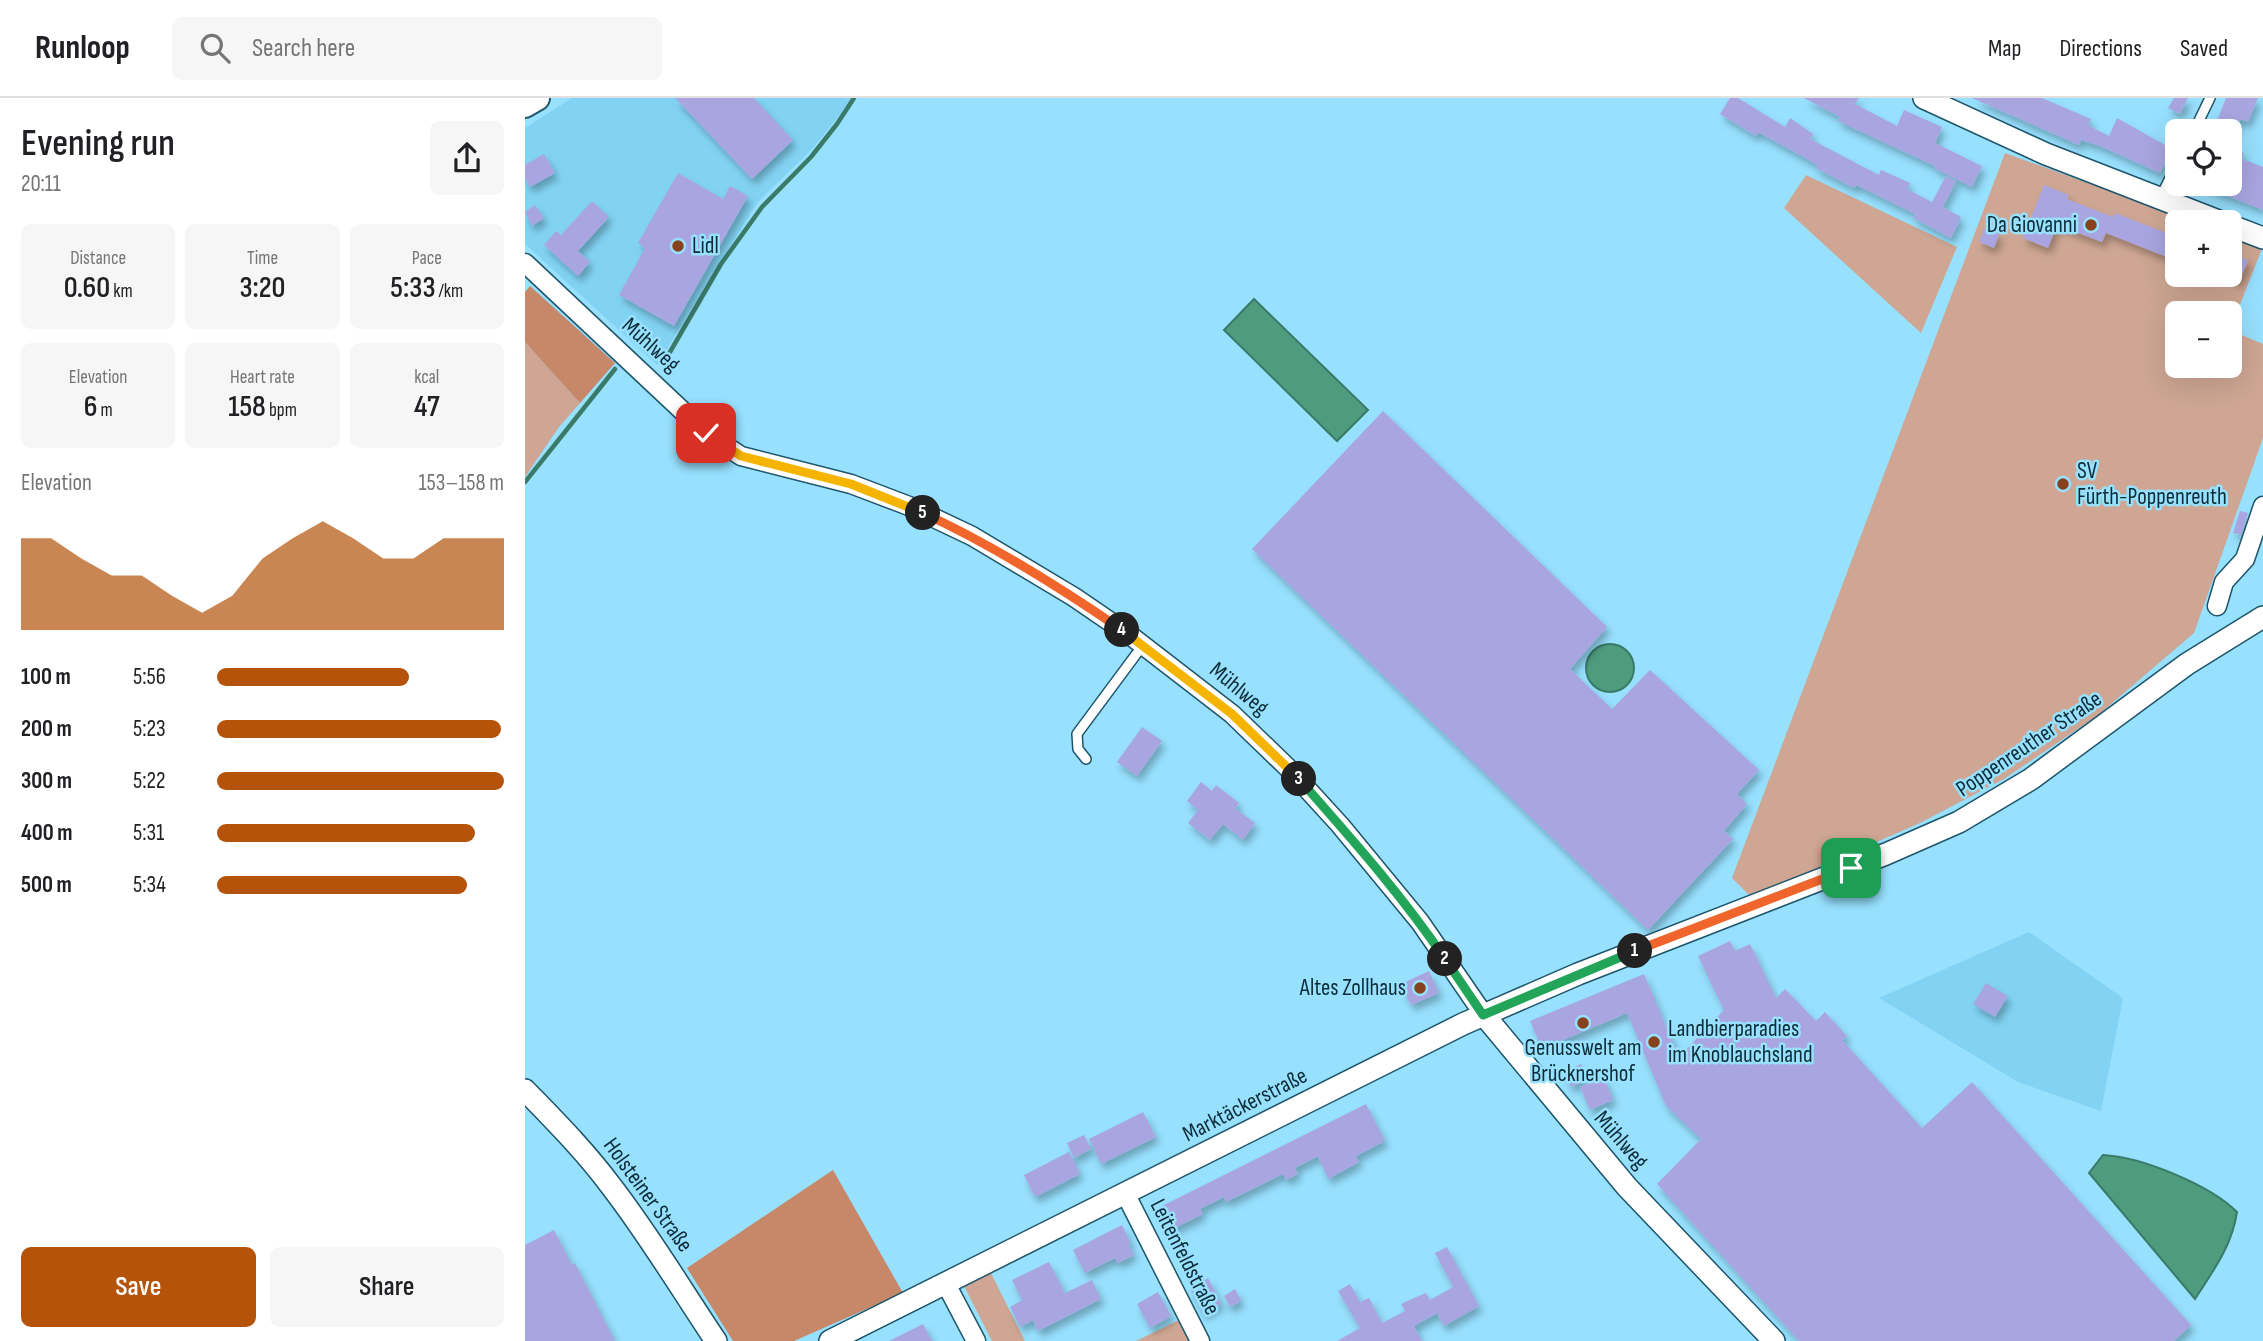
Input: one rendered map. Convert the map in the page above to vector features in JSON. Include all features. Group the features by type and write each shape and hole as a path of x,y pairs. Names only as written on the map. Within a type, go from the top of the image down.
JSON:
{"main road":[{"path":"525,105 537,98"}],"street":[{"path":"1924,98 2056,158 2187,210"},
{"path":"2242,231 2263,238"},
{"name":"Mühlweg","path":"525,263 706,433 741,456 851,484 909,506 972,536 1074,597 1143,645 1232,714 1287,766 1340,825 1420,922 1483,1015 1627,1187 1774,1341"},
{"path":"2217,606 2224,582 2245,559 2263,506"},
{"name":"Poppenreuther Straße","path":"1691,930 1886,854 1978,812 2056,763 2202,654 2263,617"},
{"name":"Marktäckerstraße","path":"830,1341 1126,1195 1401,1054 1578,974 1691,930"},
{"name":"Holsteiner Straße","path":"525,1090 610,1184 647,1234 716,1341"},
{"name":"Leitenfeldstraße","path":"1126,1195 1201,1341"},
{"path":"946,1284 976,1341"}],"lane":[{"path":"2199,119 2210,98"},
{"path":"2159,200 2165,188"},
{"path":"1086,759 1078,749 1077,734 1143,645"}],"shaded area":[{"path":"572,98 853,98 813,148 757,203 657,365 525,244 525,128"},
{"name":"SV Fürth-Poppenreuth","path":"2005,153 2165,211 2165,287 2242,287 2242,238 2263,246 2241,301 2165,301 2165,378 2242,378 2242,335 2263,344 2263,438 2194,633 2097,716 2004,779 1920,823 1751,897 1732,878"},
{"path":"1806,175 1957,247 1921,333 1784,208"},
{"path":"530,286 615,363 580,403 525,342 525,292"},
{"path":"1254,299 1368,410 1337,441 1224,330"},
{"path":"525,342 580,403 559,427 525,477"},
{"path":"1610,644 1619,645 1627,651 1633,659 1633,677 1627,685 1619,691 1610,692 1601,691 1593,685 1587,677 1586,668 1587,659 1593,651 1601,645"},
{"path":"2029,932 2123,998 2101,1111 2018,1082 1879,998"},
{"path":"2103,1155 2137,1161 2175,1174 2210,1192 2237,1212 2226,1247 2195,1299 2089,1173"},
{"path":"833,1170 903,1293 794,1341 733,1341 687,1268"},
{"path":"991,1273 1025,1341 992,1341 964,1286"},
{"path":"1181,1319 1193,1341 1136,1341"}],"building":[{"path":"675,98 754,98 793,140 752,179"},
{"path":"1730,98 1738,98 1785,127 1790,118 1813,134 1810,139 1879,175 1881,170 1910,183 1907,189 1932,202 1946,176 1956,181 1943,207 1961,217 1951,238 1913,218 1915,214 1856,185 1854,188 1816,168 1818,165 1758,132 1756,136 1720,114"},
{"path":"1804,98 1859,98 1855,104 1897,126 1904,110 1942,127 1935,143 1982,166 1972,187 1934,168 1935,166 1838,121 1840,117"},
{"path":"1972,98 2042,98 2091,119 2088,125 2109,136 2117,118 2165,145 2165,163 2160,173 2100,146 2081,140 2079,145"},
{"path":"2174,98 2188,98 2180,114 2168,108"},
{"path":"2226,98 2258,98 2248,122 2242,119 2218,119"},
{"path":"544,154 555,173 530,187 525,178 525,165"},
{"path":"2242,159 2263,167 2263,210 2228,196 2242,196"},
{"path":"678,173 723,199 730,186 748,196 674,326 619,295 645,248 638,243"},
{"path":"2044,185 2069,195 2067,199 2113,217 2115,213 2165,232 2165,256 2106,233 2102,242 2057,225 2048,248 2023,238"},
{"path":"592,201 609,217 578,251 590,262 578,276 544,245 556,231 561,235"},
{"path":"535,205 544,218 532,226 525,212"},
{"path":"1984,229 1999,234 1994,248 1979,242"},
{"path":"2242,258 2248,260 2242,275"},
{"path":"1383,411 1607,627 1570,669 1612,709 1650,670 1759,770 1737,794 1747,804 1724,831 1733,839 1648,930 1252,549"},
{"path":"2240,511 2248,513 2241,535 2233,533"},
{"path":"1142,727 1162,741 1137,776 1117,762"},
{"path":"1201,782 1212,791 1216,785 1239,803 1235,808 1255,823 1243,840 1223,824 1210,840 1188,823 1198,810 1187,801"},
{"path":"1730,941 1735,951 1750,944 1776,998 1785,989 1816,1021 1825,1012 1847,1036 1842,1040 1922,1128 1972,1082 2191,1325 2174,1341 1799,1341 1657,1184 1701,1139 1666,1106 1627,1013 1542,1049 1530,1021 1644,974 1679,1057 1724,1010 1698,956"},
{"name":"Altes Zollhaus","path":"1429,971 1439,993 1411,1005 1401,984"},
{"path":"1986,983 2008,996 1995,1017 1973,1004"},
{"path":"1581,1064 1588,1080 1571,1087 1564,1071"},
{"path":"1604,1077 1613,1100 1590,1110 1580,1087"},
{"path":"1366,1104 1385,1141 1356,1156 1359,1162 1328,1179 1318,1156 1295,1168 1298,1174 1286,1180 1283,1174 1226,1202 1224,1197 1200,1209 1203,1214 1169,1231 1158,1208"},
{"path":"1143,1112 1156,1137 1101,1164 1089,1139"},
{"path":"1084,1135 1091,1149 1074,1158 1067,1143"},
{"path":"1069,1152 1080,1174 1035,1197 1024,1175"},
{"path":"1122,1225 1134,1255 1118,1263 1115,1258 1085,1273 1073,1250"},
{"path":"554,1230 572,1265 575,1263 615,1341 525,1341 525,1245"},
{"path":"1447,1247 1479,1306 1444,1326 1437,1313 1414,1326 1422,1341 1337,1341 1360,1328 1338,1291 1350,1284 1360,1302 1369,1298 1382,1323 1405,1311 1401,1304 1426,1293 1430,1300 1453,1287 1435,1253"},
{"path":"1049,1262 1065,1293 1092,1280 1101,1299 1038,1331 1033,1320 1020,1327 1010,1307 1022,1300 1012,1280"},
{"path":"1208,1278 1221,1304 1204,1314 1190,1288"},
{"path":"1235,1289 1241,1301 1230,1307 1224,1296"},
{"path":"1158,1292 1171,1316 1150,1328 1137,1304"},
{"path":"923,1324 932,1341 889,1341"}],"waterway":[{"path":"663,364 721,264 762,207 811,157 854,98"},
{"path":"525,482 615,369"}],"place":[{"name":"Da Giovanni","path":"2091,225"},
{"name":"Lidl","path":"678,246"},
{"name":"SV Fürth-Poppenreuth","path":"2063,484"},
{"name":"Altes Zollhaus","path":"1420,988"},
{"name":"Genusswelt am Brücknershof","path":"1583,1023"},
{"name":"Landbierparadies im Knoblauchsland","path":"1654,1042"}],"route":[{"path":"706,433 741,456 851,484 909,506 972,536 1074,597 1131,636 1232,714 1287,766 1420,922 1483,1015 1578,974 1851,868"}]}
